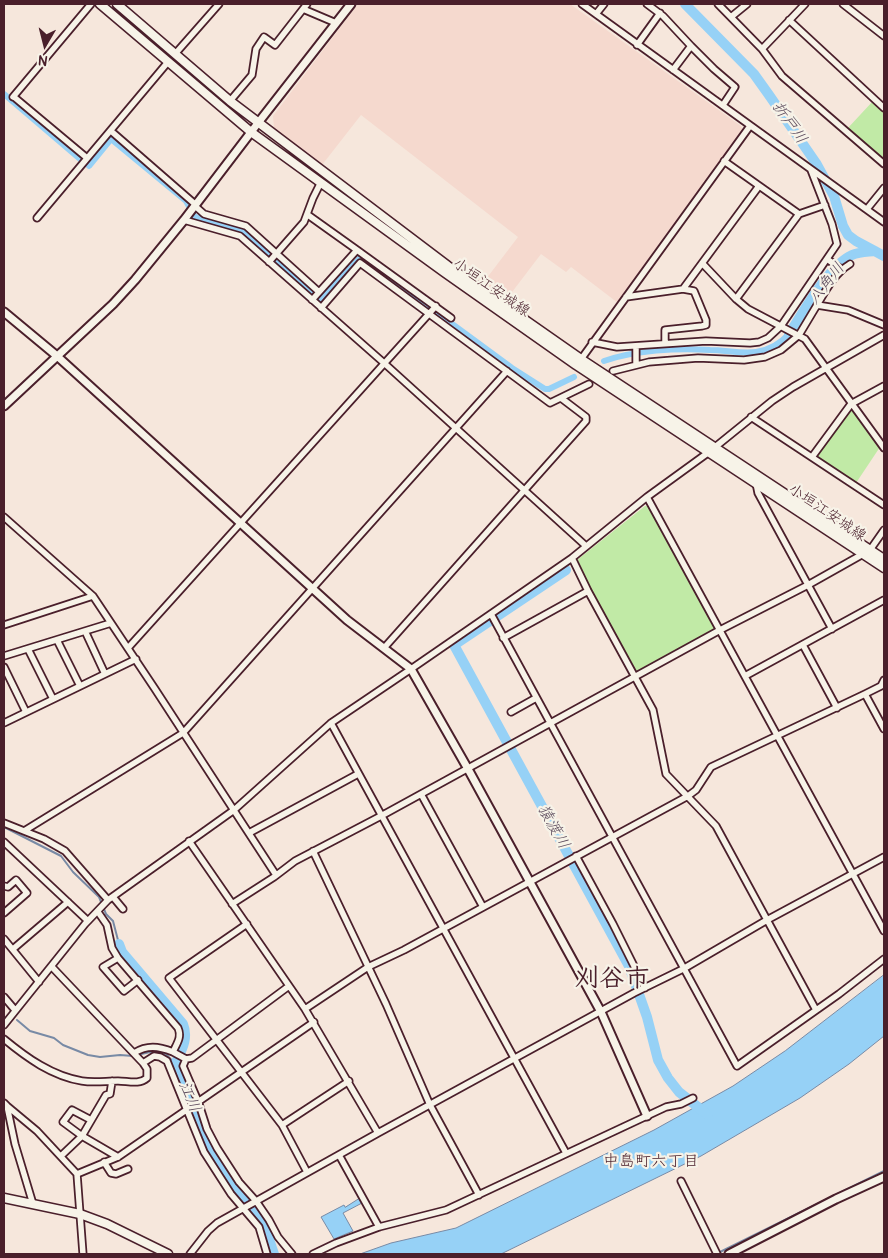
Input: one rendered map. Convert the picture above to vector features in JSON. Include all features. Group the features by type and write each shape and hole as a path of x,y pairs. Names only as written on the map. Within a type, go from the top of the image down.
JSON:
{"main road":[{"name":"小垣江安城線","path":"100,4 251,132 578,362 867,552 884,568"},
{"name":"小垣江安城線","path":"117,4 258,123 578,362"},
{"name":"小垣江安城線","path":"712,450 756,483 867,552 884,559"},
{"path":"4,1198 80,1214 107,1224 168,1254"}],"street":[{"path":"87,158 14,97 91,4"},
{"path":"175,54 220,4"},
{"path":"4,406 136,280 352,4"},
{"path":"582,4 884,222"},
{"path":"596,14 604,4"},
{"path":"647,4 660,13 691,46 735,87 723,106"},
{"path":"718,4 762,49 782,76 884,164"},
{"path":"731,17 747,4"},
{"path":"762,49 805,4"},
{"path":"843,4 884,36"},
{"path":"230,101 252,75 256,48 264,37 275,45 305,6 336,23"},
{"path":"637,45 660,13"},
{"path":"789,20 884,108"},
{"path":"673,70 691,46"},
{"path":"37,218 168,62"},
{"path":"578,362 750,126"},
{"path":"111,131 204,214 246,226 319,292"},
{"path":"724,161 799,214"},
{"path":"592,342 617,347 636,347 665,343 706,341 750,343 768,338 782,327 837,244 811,170"},
{"path":"269,262 304,222 321,182"},
{"path":"683,289 759,186"},
{"path":"867,210 884,188"},
{"path":"736,299 799,214 824,204"},
{"path":"308,215 451,318"},
{"path":"184,220 240,236 384,363 586,546"},
{"path":"312,300 356,250"},
{"path":"828,259 841,269"},
{"path":"321,308 360,263 550,403 589,384"},
{"path":"702,263 748,309 805,339 884,448"},
{"path":"613,371 630,368 636,362 698,358 744,360 766,357 780,350 798,335 841,269 850,264"},
{"path":"626,297 683,289 694,291 706,320 706,325 665,330 665,343"},
{"path":"817,305 848,310 884,325"},
{"path":"128,648 436,306"},
{"path":"4,312 56,356 348,620 411,669 468,768 601,1012 647,1116"},
{"path":"4,1025 88,921 111,898 234,810 330,723 492,617 572,558 792,387 884,335"},
{"path":"636,347 636,362"},
{"path":"24,831 183,733 507,371"},
{"path":"812,457 851,404 884,386"},
{"path":"384,648 586,421 586,416 561,398"},
{"path":"751,417 884,505"},
{"path":"756,483 758,493 832,629"},
{"path":"647,498 884,931"},
{"path":"4,517 93,596 276,875"},
{"path":"232,904 295,861 867,552 884,530"},
{"path":"572,558 588,592 653,710 666,774 716,826 816,1010"},
{"path":"503,638 588,592"},
{"path":"4,624 93,596"},
{"path":"745,676 884,600"},
{"path":"492,617 737,1066 884,960"},
{"path":"4,656 111,623"},
{"path":"85,631 105,674"},
{"path":"56,640 80,686"},
{"path":"803,645 836,708"},
{"path":"28,649 53,699"},
{"path":"4,723 136,659"},
{"path":"4,667 26,712"},
{"path":"305,1009 368,967 404,950 688,796 696,790 711,767 866,694 883,684"},
{"path":"866,694 884,729"},
{"path":"511,712 536,698"},
{"path":"330,723 566,1153"},
{"path":"249,833 358,774"},
{"path":"421,794 482,907"},
{"path":"4,823 44,839 66,851 123,909"},
{"path":"190,841 314,1022 378,1133"},
{"path":"4,842 88,921"},
{"path":"313,852 368,967 430,1105 479,1195"},
{"path":"576,856 645,988"},
{"path":"190,1254 213,1226 255,1201 884,857"},
{"path":"4,886 8,887 16,880 27,893 4,913"},
{"path":"13,949 68,902"},
{"path":"98,912 107,925 112,948 118,958 178,1028 180,1032 179,1039 173,1052"},
{"path":"246,924 169,978 282,1125 307,1172"},
{"path":"4,939 40,982"},
{"path":"118,958 103,968 124,990 138,980"},
{"path":"4,1039 23,1055 44,1068 72,1079 84,1082 112,1081 136,1083 147,1078 147,1069 141,1061 52,967"},
{"path":"134,1054 154,1046 173,1052 186,1059 192,1058 289,986"},
{"path":"4,997 15,1010"},
{"path":"77,1174 118,1157 314,1022"},
{"path":"141,1061 154,1056 167,1061 204,1152 230,1194 259,1228 266,1254"},
{"path":"186,1059 183,1066 198,1101 207,1129 217,1148 239,1182 269,1220 278,1237 292,1254"},
{"path":"282,1125 349,1080"},
{"path":"61,1156 82,1136 106,1095 110,1094 112,1081"},
{"path":"313,1254 379,1227 446,1210 666,1107 681,1104 693,1098"},
{"path":"6,1105 21,1116 77,1174 83,1254"},
{"path":"6,1105 15,1144 33,1204"},
{"path":"91,1120 72,1110 63,1122 82,1136 118,1157"},
{"path":"339,1154 379,1227"},
{"path":"104,1162 111,1173 116,1174 128,1169"},
{"path":"730,1254 836,1199 884,1177"},
{"path":"681,1181 716,1252"}],"shaded area":[{"path":"358,4 570,4 741,126 743,132 618,303 571,267 566,272 541,254 506,300 483,283 518,237 361,115 322,165 274,128 273,116"}],"green space":[{"path":"873,101 884,112 884,161 847,129"},
{"path":"850,411 854,411 880,447 856,483 817,458 817,455"},
{"path":"645,506 648,506 715,628 637,672 576,564 577,560"}],"water":[{"path":"884,975 884,1036 849,1064 800,1098 701,1156 501,1254 360,1254 391,1243 456,1228 654,1130 733,1086 785,1051"},
{"path":"359,1199 362,1203 343,1213 353,1231 334,1239 321,1217"}],"waterway":[{"name":"折戸川","path":"685,4 754,74 769,95 816,163 834,196 843,226 848,235 884,256"},
{"path":"4,94 80,159"},
{"path":"88,165 111,139 186,201 195,217 243,231 321,299 361,257 512,368 545,389 549,389 574,377"},
{"name":"八角川","path":"789,334 817,290 843,260 852,255 875,251"},
{"path":"604,361 629,354 670,350 697,349 745,353 756,352 774,346 789,334"},
{"name":"猿渡川","path":"566,570 454,645 629,966 647,1017 658,1060 668,1078 679,1092 708,1115"},
{"path":"4,827 61,856 73,872 99,897 106,914 113,921 119,944"},
{"name":"江川","path":"119,944 122,952 183,1024 185,1040 175,1064 202,1133 212,1153 234,1187 264,1224 274,1254"},
{"path":"17,1020 30,1031 54,1038 63,1045 88,1055 100,1057 133,1056 158,1052 166,1054 175,1064"},
{"path":"718,1253 884,1171"}],"district":[{"name":"刈谷市","path":"612,980"},
{"name":"中島町六丁目","path":"651,1162"}]}
